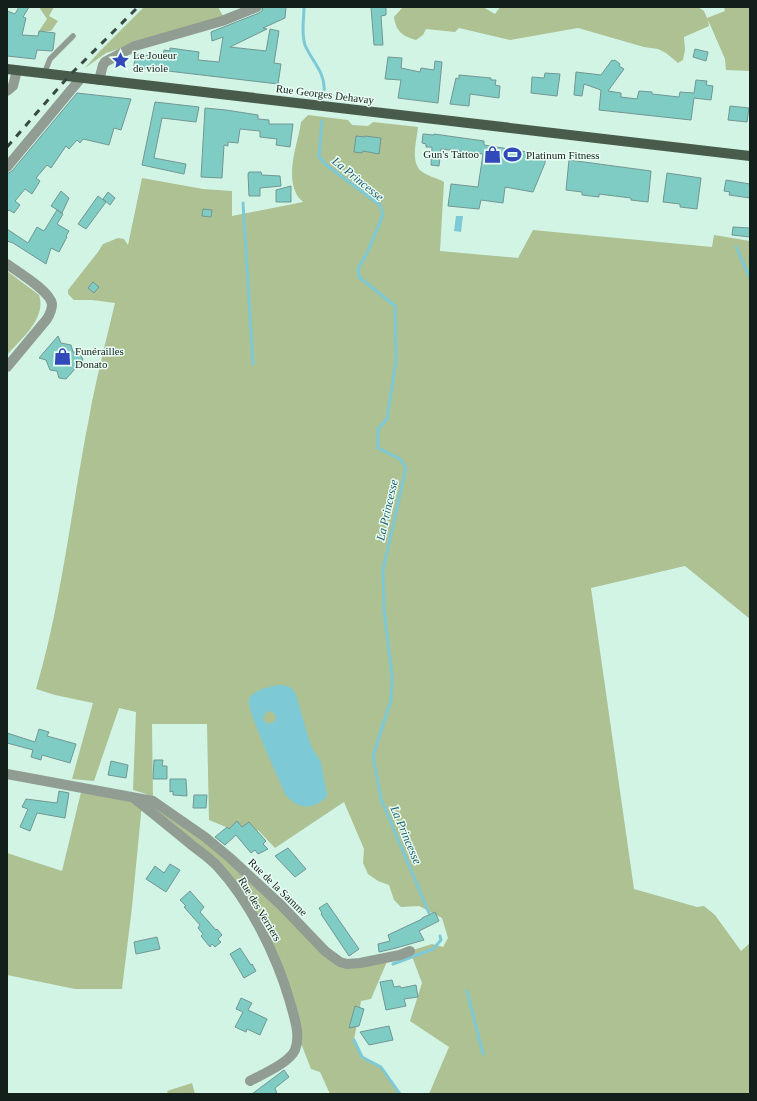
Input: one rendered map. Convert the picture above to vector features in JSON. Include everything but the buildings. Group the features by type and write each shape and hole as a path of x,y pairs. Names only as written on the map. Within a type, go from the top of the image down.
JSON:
{"main road":[{"name":"Rue Georges Dehavay","path":"12,69 44,74 750,156"}],"street":[{"path":"99,80 105,62 135,46 222,21 257,7"},
{"path":"7,91 13,86 12,69"},
{"path":"7,167 81,78"},
{"path":"7,264 46,293 51,300 52,305 51,312 47,318 7,366"},
{"name":"Rue des Verriers","path":"7,774 135,799 217,866 237,890 269,946 284,980 297,1033 297,1043 294,1051 287,1059 278,1066 250,1081"},
{"name":"Rue de la Samme","path":"135,799 153,802 205,837 229,857 280,905 325,951 340,962 347,964 360,963 400,955 410,951"}],"lane":[{"path":"44,74 50,59 73,36"}],"green space":[{"path":"39,7 54,7 49,16 58,21 51,31 39,31 47,19"},
{"path":"144,7 218,7 223,16 106,53 85,68 99,52"},
{"path":"403,7 483,7 495,14 500,7 698,7 704,11 707,18 725,11 724,7 750,7 750,71 726,70 725,59 708,20 709,26 684,37 685,50 683,60 678,63 666,53 658,49 644,47 578,28 510,40 459,28 455,32 426,29 423,35 416,40 401,33 396,26 394,17"},
{"path":"308,115 348,120 352,125 368,126 373,122 418,127 415,156 418,167 423,173 444,182 440,251 518,258 533,230 712,247 714,235 750,241 750,619 685,566 591,588 634,889 697,907 704,906 715,915 741,951 750,943 750,1094 429,1094 449,1047 410,1021 422,983 410,951 432,944 443,947 448,938 442,918 419,906 401,907 394,900 389,885 378,881 368,874 363,863 364,849 344,802 275,848 258,830 248,836 209,820 207,724 152,724 153,799 146,794 133,790 136,712 119,708 94,781 72,779 93,703 55,695 36,689 53,622 92,403 115,303 92,300 74,300 68,294 68,290 103,244 118,238 124,239 128,245 142,178 203,189 232,191 232,216 303,202 298,196 294,187 292,171 294,153 301,122"},
{"path":"7,271 39,295 40,304 36,320 31,328 7,355"},
{"path":"82,788 142,804 122,989 75,989 7,975 7,853 62,871"},
{"path":"153,801 176,816 340,962 389,957 371,999 361,1001 354,1040 362,1057 381,1067 400,1094 330,1094 320,1072 311,1069 297,1033 284,980 237,890 149,810"},
{"path":"192,1083 195,1094 168,1094 167,1091"}],"water":[{"path":"456,216 463,216 461,232 454,231"},
{"path":"278,685 289,687 295,693 311,746 321,762 327,794 326,798 315,805 299,805 285,794 252,715 249,705 249,699 251,696 259,691","holes":["270,711 275,714 276,718 274,722 269,724 264,721 263,717 267,712"]}],"waterway":[{"name":"La Princesse","path":"304,7 303,31 305,45 323,78 324,91"},
{"name":"La Princesse","path":"322,121 319,156 325,164 380,205 383,215 367,253 358,269 359,277 395,306 396,361 387,419 378,429 378,448 400,459 406,468 383,570 384,609 392,676 391,700 373,756 381,799 429,913"},
{"path":"243,203 253,364"},
{"path":"736,247 750,278"},
{"path":"393,964 433,949 441,940 440,936"},
{"path":"467,991 483,1054"},
{"name":"La Princesse","path":"354,1040 362,1057 381,1067 400,1094"}],"railway":[{"path":"7,147 68,77 138,7"}],"place":[{"name":"Le Joueur de viole","path":"120,61"},
{"name":"Gun's Tattoo","path":"492,154"},
{"name":"Platinum Fitness","path":"513,155"},
{"name":"Funérailles Donato","path":"62,357"}]}
